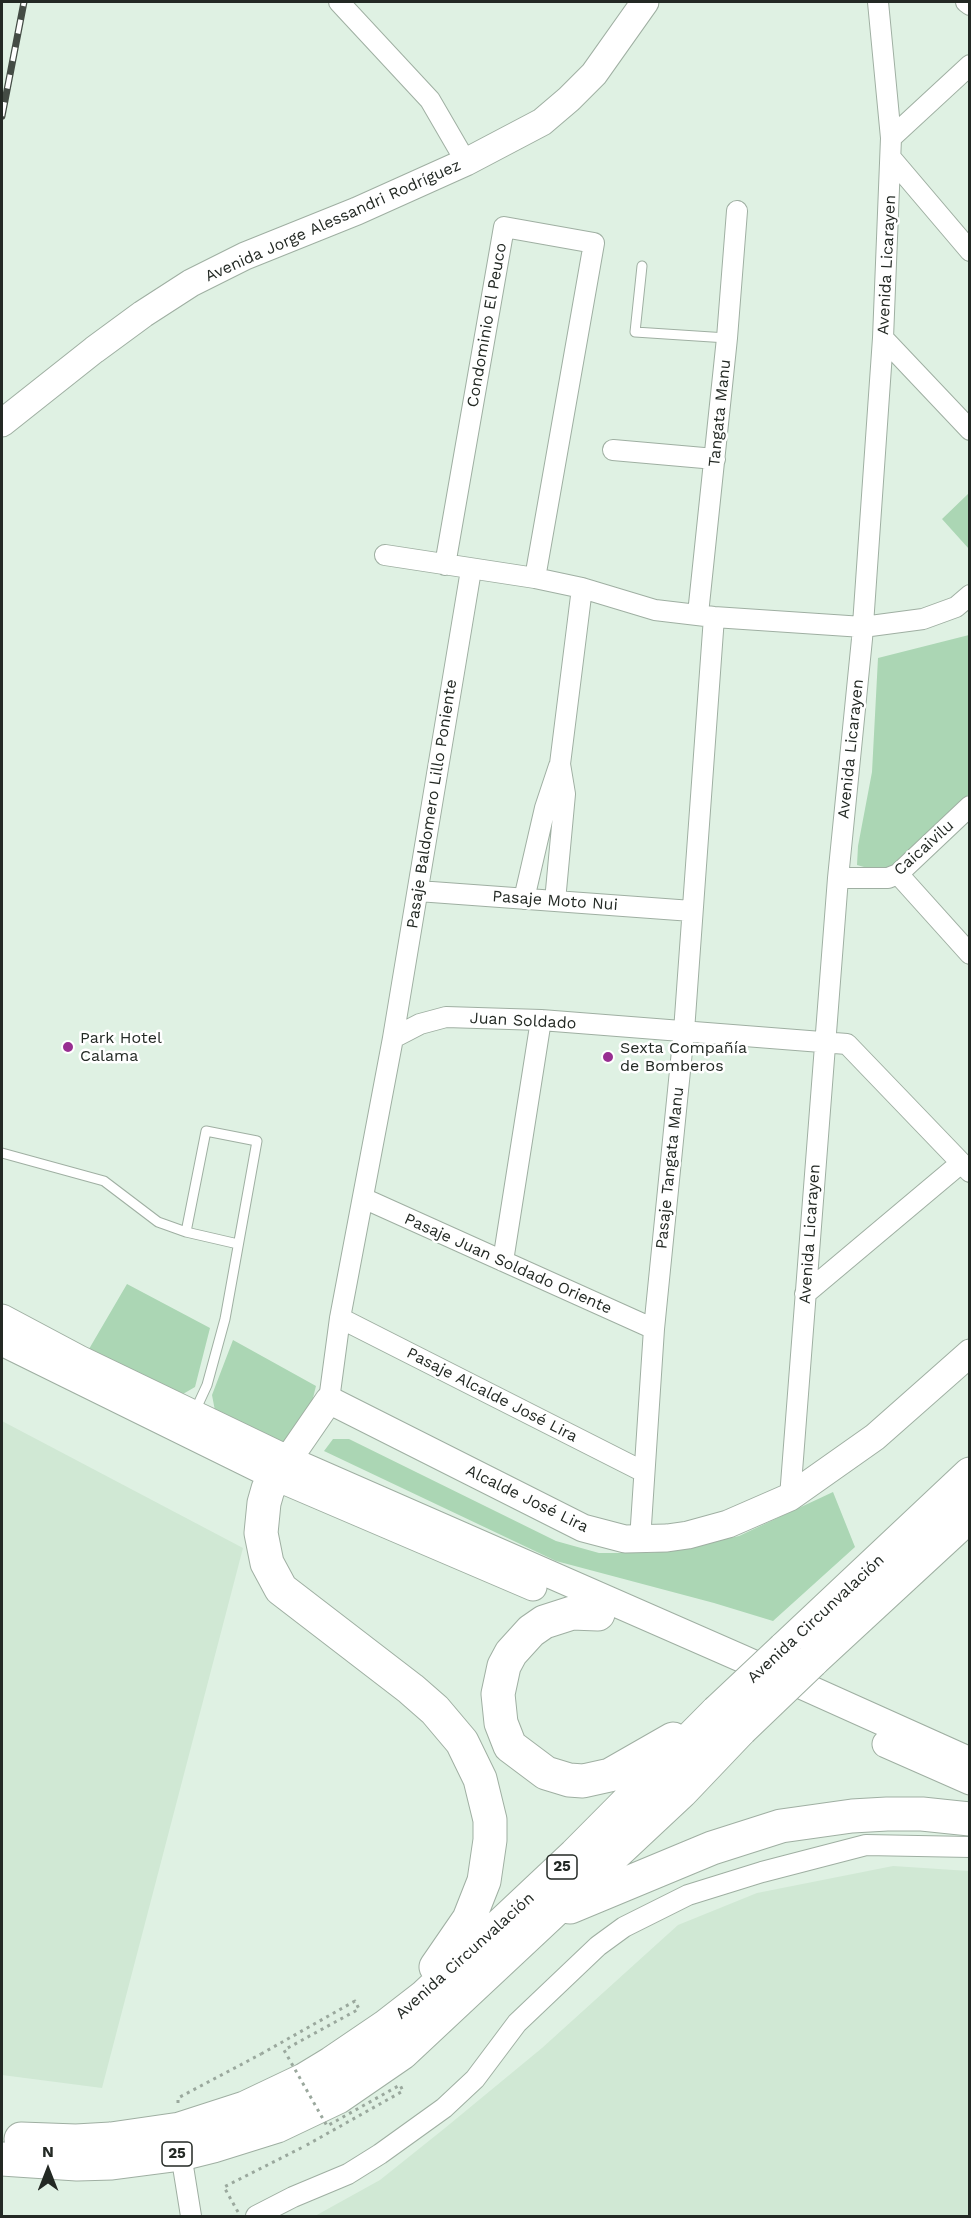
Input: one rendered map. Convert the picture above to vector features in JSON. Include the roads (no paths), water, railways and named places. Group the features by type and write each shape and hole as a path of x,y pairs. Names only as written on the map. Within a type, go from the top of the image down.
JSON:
{"highway":[{"path":"283,1469 271,1499 272,1529 278,1550 292,1575 302,1586 406,1670 546,1773 569,1780 597,1779 610,1775 726,1717"},
{"path":"283,1469 268,1489 261,1533 267,1563 281,1589 435,1710 456,1733 472,1760 486,1799 490,1820 489,1851 484,1881 477,1901 457,1937 401,2015"},
{"name":"Avenida Circunvalación","path":"798,1655 969,1474"},
{"name":"Avenida Circunvalación","path":"2,2138 54,2141 111,2139 180,2129 214,2120 245,2108 304,2080 401,2015 425,1996 726,1717 969,1515"},
{"path":"510,1746 501,1723 498,1694 502,1673 511,1653 531,1631 544,1622 572,1613 598,1614"},
{"name":"Avenida Circunvalación","path":"2,2159 77,2164 112,2163 181,2154 277,2126 354,2087 402,2053 681,1792 726,1717"},
{"path":"550,1917 712,1848 781,1826 852,1815 922,1814 969,1819"}],"street":[{"name":"Avenida Jorge Alessandri Rodríguez","path":"2,423 94,350 191,283 245,256 357,211 466,162 542,122 594,74 645,2"},
{"name":"Avenida Licarayen","path":"790,1497 838,878 862,627 884,338 891,138 878,2"},
{"path":"966,2 969,5"},
{"path":"343,3 430,100 466,162"},
{"path":"891,138 969,65"},
{"path":"891,158 967,244"},
{"name":"Tangata Manu","path":"706,615 715,459 737,211"},
{"name":"Condominio El Peuco","path":"445,565 504,227 594,243 535,582"},
{"path":"884,338 969,430"},
{"path":"613,450 715,459"},
{"path":"386,555 535,582 582,588 655,610 862,627 923,619 956,607 969,595"},
{"name":"Pasaje Baldomero Lillo Poniente","path":"393,1038 471,570"},
{"path":"524,899 545,808 560,764 582,588"},
{"name":"Pasaje Tangata Manu","path":"640,1540 654,1329 684,1031 706,615"},
{"path":"555,901 565,794 560,764"},
{"name":"Caicaivilu","path":"838,878 888,879 898,874 969,806"},
{"path":"898,874 969,954"},
{"name":"Pasaje Moto Nui","path":"418,891 692,911"},
{"name":"Juan Soldado","path":"393,1038 420,1024 446,1017 541,1020 847,1044 965,1167"},
{"path":"503,1261 541,1020"},
{"path":"283,1469 328,1400 340,1318 393,1038"},
{"path":"805,1294 965,1167"},
{"name":"Pasaje Juan Soldado Oriente","path":"363,1198 654,1329"},
{"path":"2,1318 79,1359 192,1414 283,1469 733,1654 969,1761"},
{"name":"Pasaje Alcalde José Lira","path":"340,1318 644,1472"},
{"path":"2,1342 969,1781"},
{"name":"Alcalde José Lira","path":"328,1400 583,1528 603,1535 640,1540 667,1538 708,1530 790,1497 875,1437 969,1353"},
{"path":"256,2217 293,2197 348,2174 444,2108 475,2079 517,2023 598,1946 624,1928 688,1895 762,1872 866,1845 969,1847"},
{"path":"181,2154 191,2217"}],"lane":[{"path":"642,266 635,332 727,338"},
{"path":"186,1232 206,1131 258,1141 219,1341 207,1385 192,1414"},
{"path":"2,1153 104,1181 158,1222 186,1232 238,1244"}],"railway":[{"path":"2,116 24,2"}],"place":[{"name":"Park Hotel Calama","path":"68,1047"},
{"name":"Sexta Compañía de Bomberos","path":"608,1057"}]}
